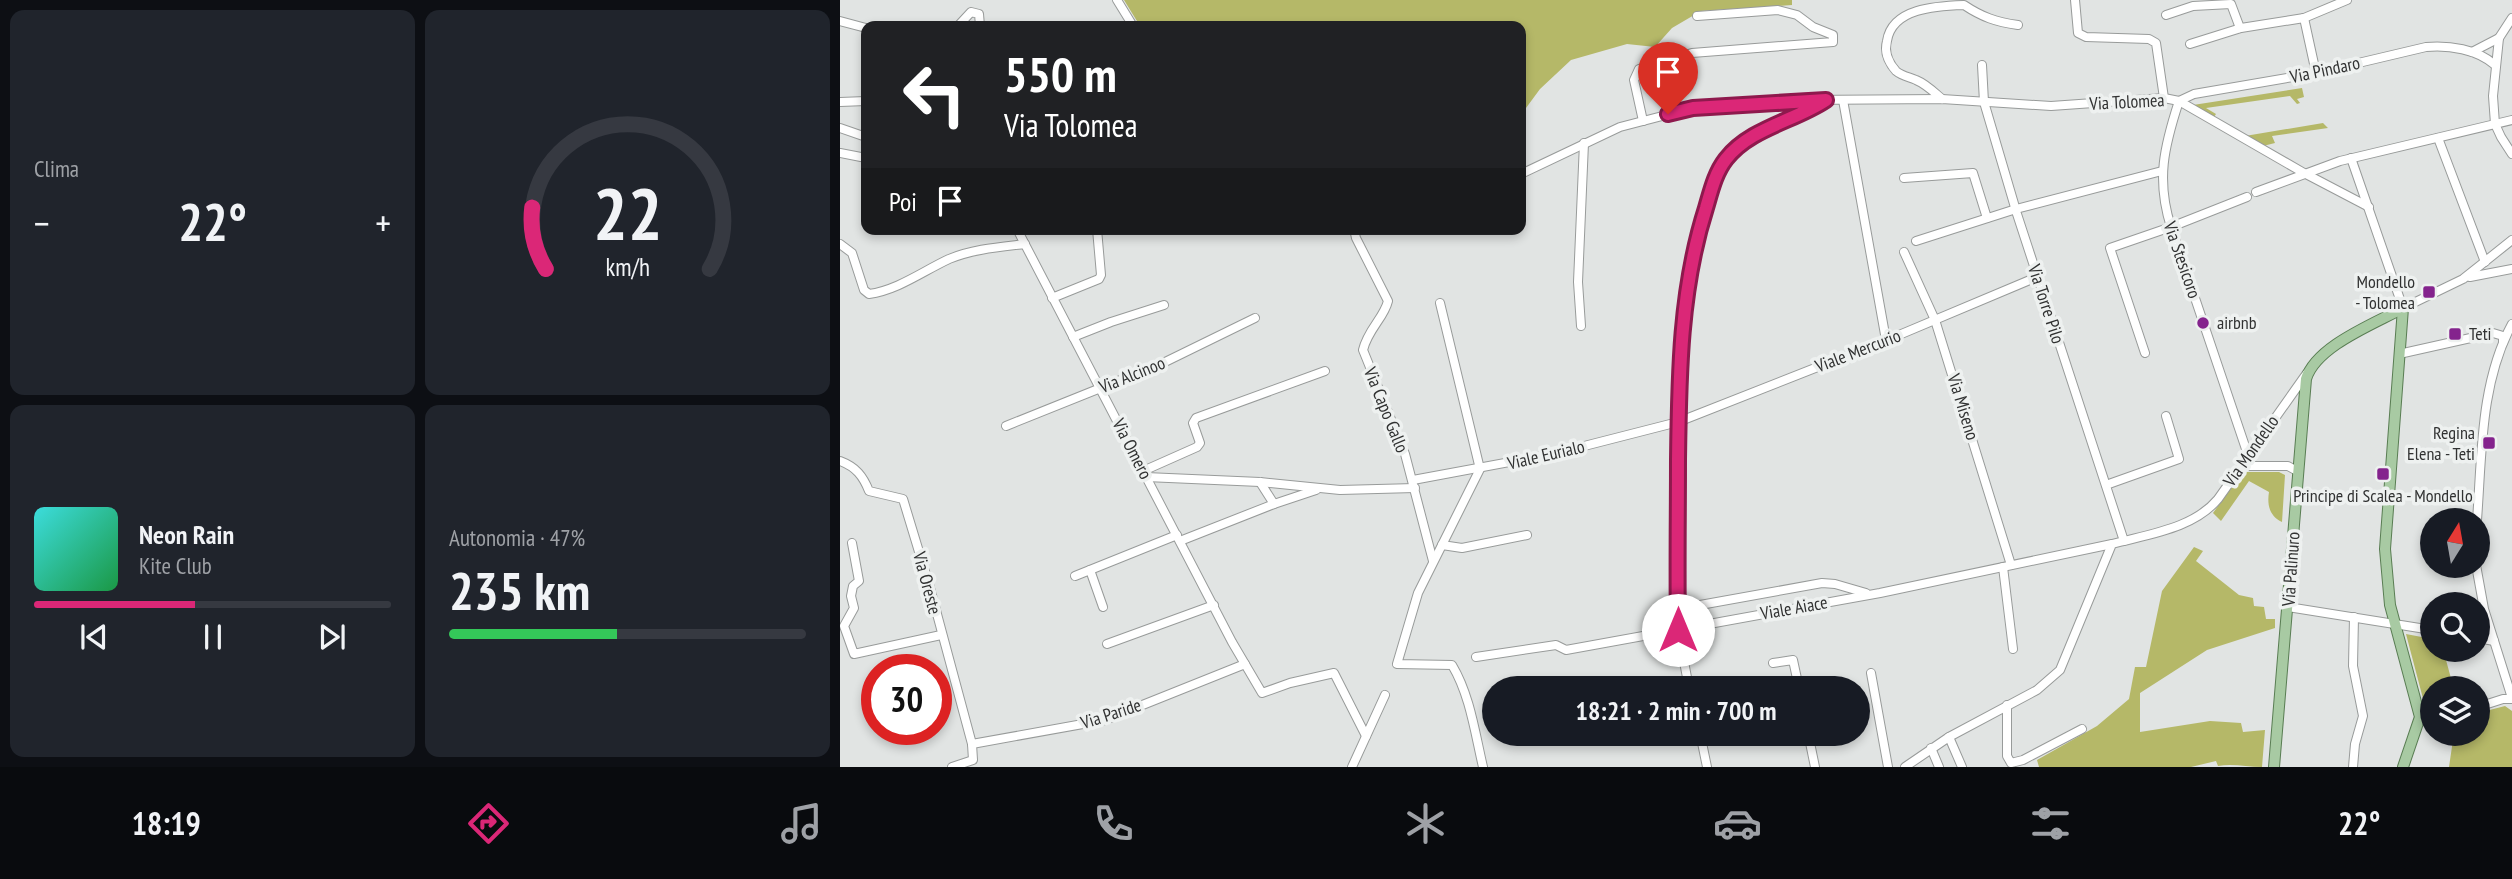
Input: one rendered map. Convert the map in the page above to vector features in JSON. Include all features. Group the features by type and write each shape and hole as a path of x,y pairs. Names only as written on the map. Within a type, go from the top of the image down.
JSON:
{"main road":[{"path":"2403,308 2385,549 2394,624 2420,717 2403,767"},
{"name":"Via Mondello","path":"2308,371 2315,361 2333,347 2403,308"},
{"name":"Via Palinuro","path":"2274,767 2304,389 2308,371"}],"street":[{"path":"1117,0 1130,21"},
{"path":"2075,0 2078,33 2086,37 2149,39 2156,43 2164,98"},
{"path":"2190,44 2239,28 2304,18 2347,0"},
{"path":"2166,15 2193,6 2231,4 2239,28"},
{"name":"Via Tolomea","path":"1942,99 1929,88 1896,71 1885,50 1889,30 1904,16 1917,11 1964,5 1979,16 2018,25"},
{"path":"1643,121 1633,80 1639,69 1692,53 1833,42 1833,35 1813,27 1797,15 1779,10 1697,16"},
{"path":"963,21 971,12 979,15 980,21"},
{"path":"2304,18 2316,73"},
{"path":"2512,18 2499,38 2493,107 2501,137 2512,154"},
{"path":"840,21 861,27"},
{"path":"2472,51 2499,38"},
{"name":"Via Pindaro","path":"2179,101 2194,94 2316,73 2426,47 2472,51 2495,65"},
{"name":"Via Torre Pilo","path":"1982,65 1984,102 2037,277 2124,541"},
{"name":"Via Tolomea","path":"1526,172 1620,127 1693,108 1826,100 1942,99 2033,107 2164,98 2179,101 2304,173 2369,206"},
{"path":"1687,676 1678,630 1678,422 1684,320 1692,258 1716,178 1726,159 1736,149 1765,131 1826,100"},
{"path":"1843,100 1886,340"},
{"path":"840,103 861,101"},
{"name":"Via Stesicoro","path":"2179,101 2167,141 2162,171 2163,197 2248,455"},
{"path":"2256,192 2351,158 2512,120"},
{"path":"840,128 861,134"},
{"path":"2438,138 2485,262"},
{"path":"1581,326 1578,282 1584,143"},
{"path":"840,153 861,157"},
{"path":"2351,158 2403,308"},
{"path":"1916,241 2016,209 2162,171"},
{"path":"1904,177 1973,173 1987,218"},
{"path":"2145,353 2110,248 2247,197"},
{"name":"Via Omero","path":"1020,235 1262,693 1290,683 1334,673 1366,737"},
{"path":"1052,298 1099,279 1101,275 1098,235"},
{"name":"Via Capo Gallo","path":"1355,235 1388,301 1366,338 1363,350 1405,454 1433,561"},
{"name":"Via Mondello","path":"2403,308 2463,279 2512,240"},
{"path":"840,244 852,253 864,290 869,294 883,292 952,258 992,248 1025,244"},
{"name":"Via Miseno","path":"1905,252 1935,320 2007,566 2013,649"},
{"path":"2463,279 2512,269"},
{"name":"Viale Mercurio","path":"1678,422 2037,277"},
{"path":"1440,303 1480,469 1418,593 1397,664 1452,665 1459,676 1483,767"},
{"path":"1073,337 1164,304"},
{"name":"Via Alcinoo","path":"1006,426 1163,363 1255,318"},
{"path":"2478,508 2487,403 2494,370 2512,324"},
{"path":"2399,355 2493,333 2503,336 2503,345"},
{"path":"1145,474 1197,447 1200,443 1193,423 1196,418 1325,371"},
{"name":"Via Mondello","path":"2112,544 2174,527 2204,514 2218,499 2308,371"},
{"path":"2106,485 2179,459 2166,416"},
{"name":"Viale Eurialo","path":"1340,490 1414,484 1553,454 1678,422"},
{"name":"Via Oreste","path":"840,461 858,471 869,491 903,499 972,744"},
{"path":"2241,466 2288,466 2297,471"},
{"path":"1145,474 1340,490"},
{"path":"1260,482 1274,504"},
{"path":"1075,576 1315,490 1340,490"},
{"path":"1443,545 1462,548 1527,535"},
{"path":"852,542 859,581 853,586 851,596 855,608 844,626 853,654 941,635"},
{"path":"1905,767 1915,764 1931,748 1949,737 2037,690 2060,670 2112,544"},
{"name":"Viale Aiace","path":"1476,657 1556,645 1566,650 1880,593 2112,544"},
{"path":"1090,570 1103,607"},
{"path":"2478,578 2512,699 2490,703"},
{"path":"1678,609 1822,583 1835,584 1859,592 1880,593"},
{"path":"1107,644 1214,605"},
{"path":"2288,607 2420,628"},
{"path":"2353,767 2355,744 2363,716 2353,666 2354,617"},
{"path":"2490,640 2494,641"},
{"path":"1773,663 1793,660 1796,676"},
{"name":"Via Paride","path":"972,744 1105,720 1247,666"},
{"path":"1871,673 1888,767"},
{"path":"1352,767 1385,695"},
{"path":"2007,705 2007,756 2011,763 2023,760 2082,729"},
{"path":"1949,737 1962,767"},
{"path":"952,767 973,760 972,744"},
{"path":"1703,746 1707,767"},
{"path":"1811,746 1815,767"},
{"path":"1931,748 1939,767"}],"green space":[{"path":"1124,0 1792,0 1792,5 1701,11 1672,28 1655,47 1627,44 1571,60 1540,89 1526,108 1526,21 1137,21"},
{"path":"2302,88 2304,97 2297,99 2300,103 2297,104 2290,96 2206,108 2216,114 2214,117 2193,105"},
{"path":"2323,123 2328,128 2272,136 2275,143 2263,146 2245,136"},
{"path":"2243,472 2279,472 2285,475 2282,522 2270,509 2269,492 2249,481 2221,521 2213,513"},
{"path":"2194,547 2203,551 2196,561 2239,595 2253,598 2254,606 2264,607 2266,619 2275,619 2275,628 2207,650 2140,693 2140,732 2210,721 2241,723 2243,732 2265,730 2262,767 2218,766 2216,761 2191,767 2039,767 2037,760 2097,726 2129,699 2135,667 2146,667 2162,591"},
{"path":"2406,634 2420,637 2420,662 2447,662 2450,676 2420,676 2420,687"},
{"path":"2505,706 2512,711 2512,767 2449,767 2452,746 2490,746 2490,710"}],"place":[{"name":"Mondello - Tolomea","path":"2429,292"},
{"name":"airbnb","path":"2203,323"},
{"name":"Teti","path":"2455,334"},
{"name":"Regina Elena - Teti","path":"2489,443"},
{"name":"Principe di Scalea - Mondello","path":"2383,474"}],"route":[{"path":"1668,114 1693,108 1749,103 1826,100 1747,141 1726,159 1716,178 1699,228 1687,293 1681,355 1678,422 1678,630"}]}
